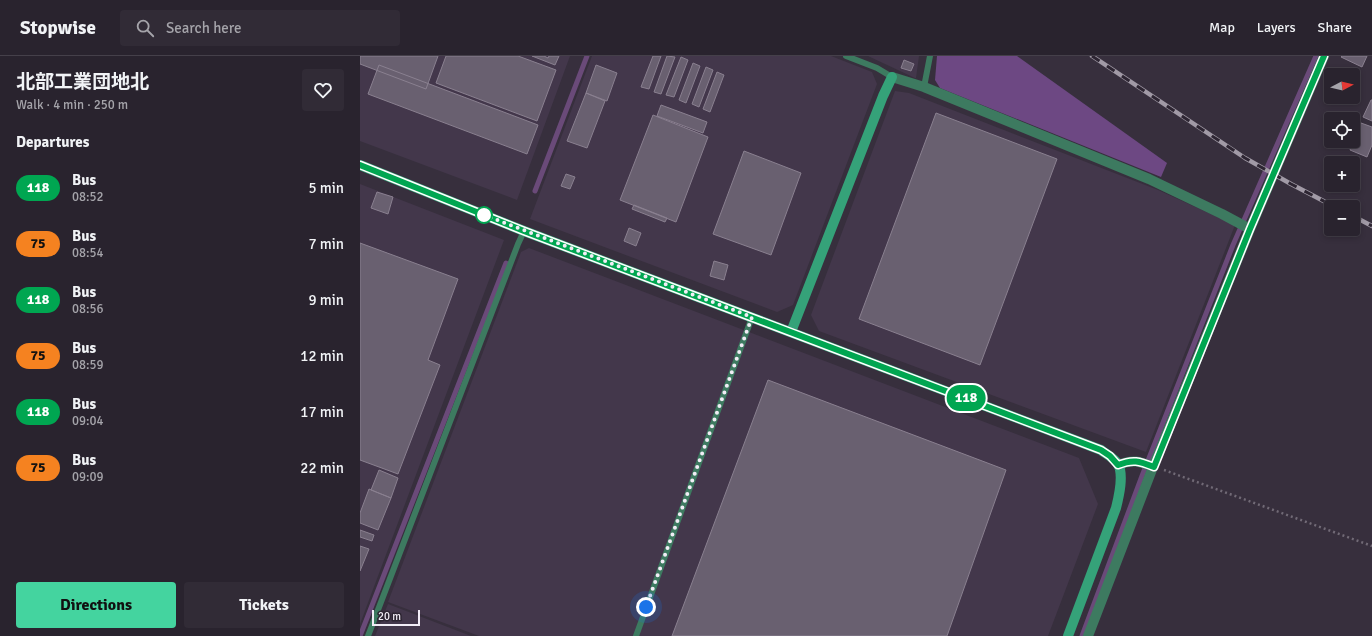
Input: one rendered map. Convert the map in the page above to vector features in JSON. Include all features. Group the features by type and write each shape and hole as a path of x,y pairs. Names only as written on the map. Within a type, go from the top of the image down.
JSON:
{"street":[{"path":"1088,636 1250,229 1324,56"},
{"path":"791,332 883,96 892,77 924,87 1149,179 1250,229"},
{"path":"360,165 524,231 1101,450 1110,456 1118,465 1121,478 1120,494 1068,636"},
{"path":"1118,465 1128,461 1138,461 1154,467"}],"lane":[{"path":"846,56 877,68 892,77"},
{"path":"924,87 930,56"},
{"path":"368,636 515,251 524,231"},
{"path":"636,636 752,317"}],"path":[{"path":"1154,467 1372,546"}],"shaded area":[{"path":"360,56 570,56 517,200 360,141"},
{"path":"592,56 831,56 872,72 877,84 793,305 777,312 530,219"},
{"path":"868,56 919,56 916,78 915,78"},
{"path":"937,56 1017,56 1167,163 1161,177 940,88 935,80"},
{"path":"895,91 909,93 1158,190 1235,225 1146,452 819,331 811,315"},
{"path":"360,184 504,240 360,624"},
{"path":"529,248 1079,458 1098,504 1048,636 479,636 388,602 521,252"},
{"path":"388,604 471,636 375,636"}],"building":[{"path":"360,56 438,56 426,89 360,64"},
{"path":"446,56 518,56 556,70 537,121 436,83"},
{"path":"532,56 544,56 548,58 549,56 559,56 555,65"},
{"path":"653,56 661,56 649,89 641,87"},
{"path":"667,56 675,57 661,94 654,92"},
{"path":"1367,56 1362,67 1341,57"},
{"path":"681,57 688,60 674,97 666,95"},
{"path":"904,60 914,64 911,71 901,68"},
{"path":"693,63 700,66 686,103 679,100"},
{"path":"379,65 538,125 527,154 368,94"},
{"path":"596,65 617,73 607,101 586,93"},
{"path":"706,67 713,70 699,107 692,104"},
{"path":"717,72 724,75 710,112 703,109"},
{"path":"586,93 605,101 587,148 567,141"},
{"path":"1372,100 1372,121 1363,117"},
{"path":"661,105 707,122 703,133 657,116"},
{"path":"936,113 1057,159 980,365 859,319"},
{"path":"653,115 708,137 676,222 620,200"},
{"path":"1361,123 1372,127 1372,145 1367,157 1350,150 1351,148 1360,148"},
{"path":"744,151 801,173 771,255 713,234"},
{"path":"566,174 575,177 570,189 561,186"},
{"path":"377,192 393,197 388,214 371,208"},
{"path":"634,205 667,218 665,222 632,209"},
{"path":"629,228 641,233 636,246 624,241"},
{"path":"360,243 458,279 428,360 440,365 398,474 360,460"},
{"path":"714,261 728,265 724,280 710,276"},
{"path":"768,380 1006,470 947,636 672,636"},
{"path":"379,470 398,478 391,498 371,490"},
{"path":"369,489 391,498 378,530 360,523 360,513"},
{"path":"360,530 374,535 372,541 360,537"},
{"path":"360,546 369,549 360,571"}],"waterway":[{"path":"535,191 587,56"},
{"path":"1082,636 1142,476 1233,245 1316,56"},
{"path":"360,636 506,263"}],"railway":[{"path":"1092,56 1245,158 1324,201"},
{"path":"1360,220 1372,226"}],"bus line":[{"name":"118","path":"360,165 524,231 1101,450 1110,456 1118,465 1128,461 1138,461 1154,467 1250,229 1324,56"}],"route":[{"path":"484,215 483,214 524,231 752,317 646,607"}]}
